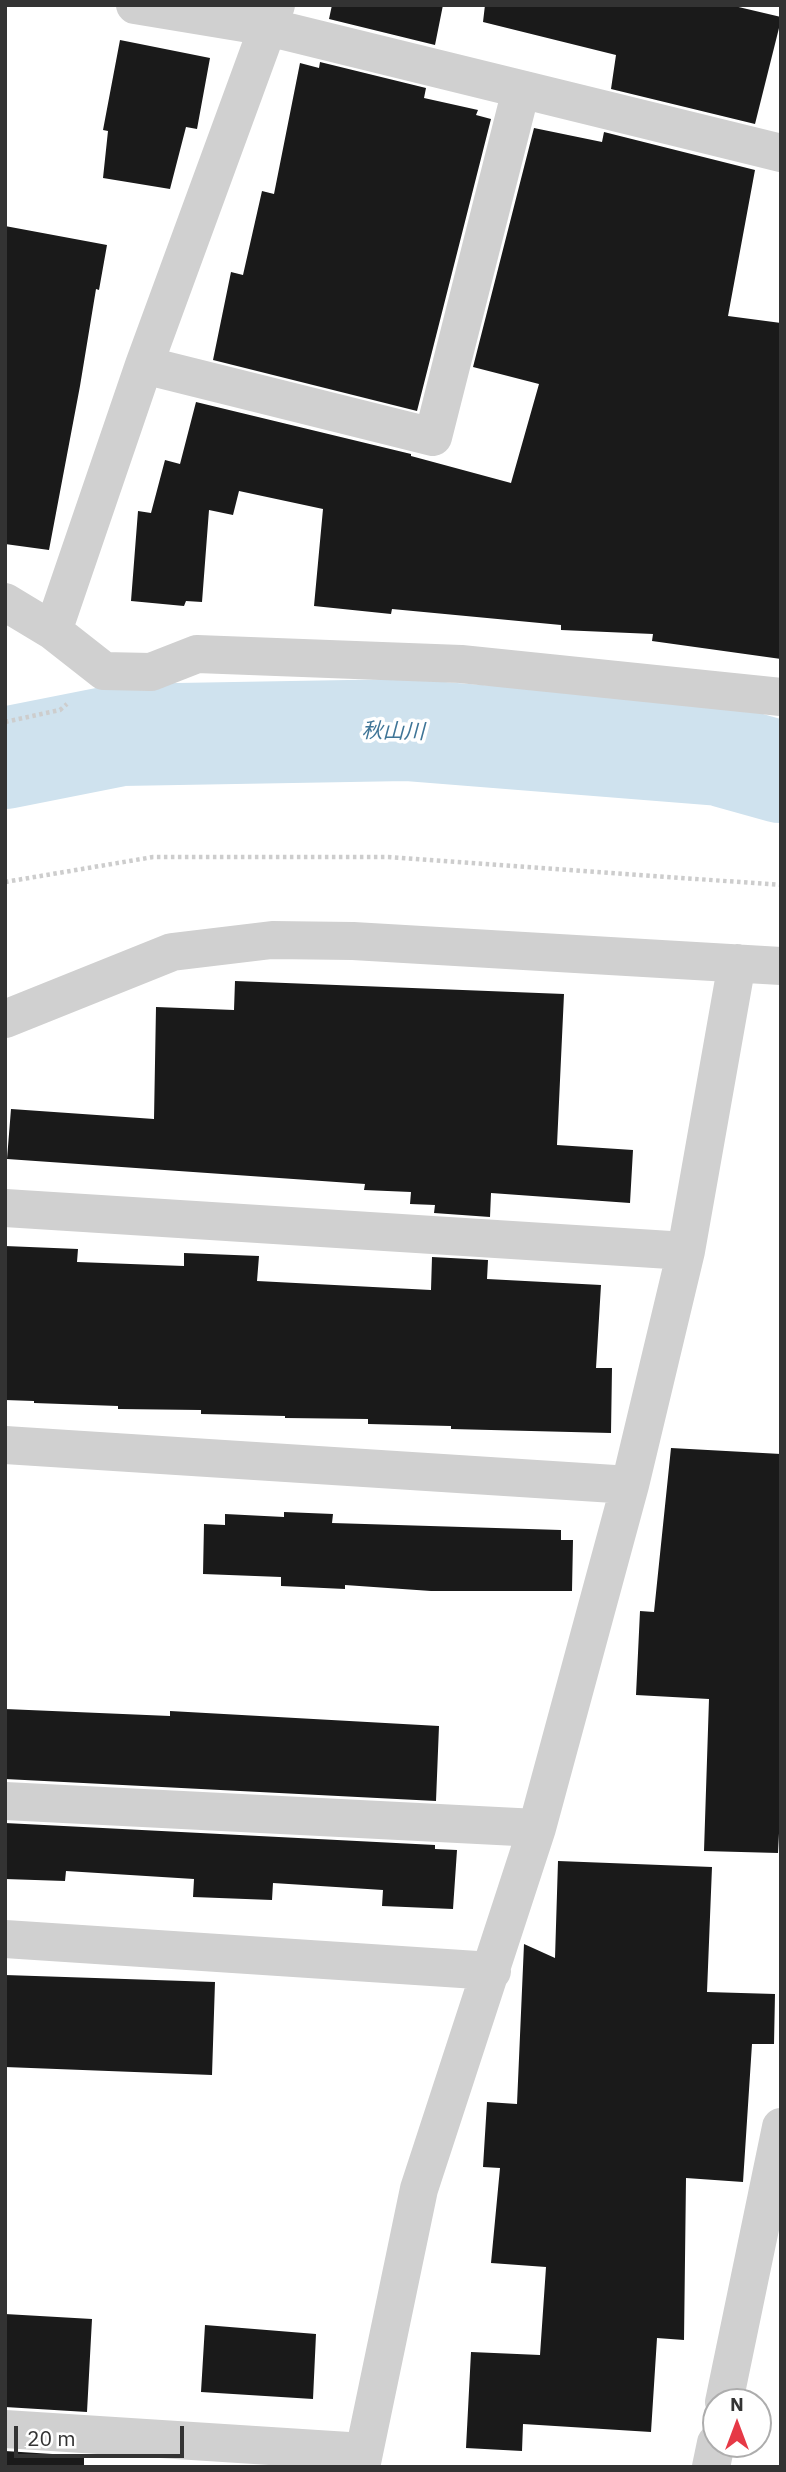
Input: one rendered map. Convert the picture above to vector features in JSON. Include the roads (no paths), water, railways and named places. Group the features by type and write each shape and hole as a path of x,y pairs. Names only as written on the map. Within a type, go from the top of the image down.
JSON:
{"street":[{"path":"135,5 272,16 521,90 781,153"},
{"path":"53,631 145,365 272,16"},
{"path":"145,365 433,437 521,90"},
{"path":"5,602 53,631 104,671 151,671 197,654 461,664 781,697"},
{"path":"5,1019 172,952 272,940 353,941 781,966"},
{"path":"5,2429 362,2459 419,2189 537,1828 630,1485 686,1251 737,962"},
{"path":"5,1208 686,1251"},
{"path":"5,1445 630,1485"},
{"path":"5,1801 537,1828"},
{"path":"5,1939 492,1971"},
{"path":"727,2388 781,2127"}],"waterway":[{"name":"秋山川","path":"5,758 121,735 406,730 720,755 781,772"}]}
